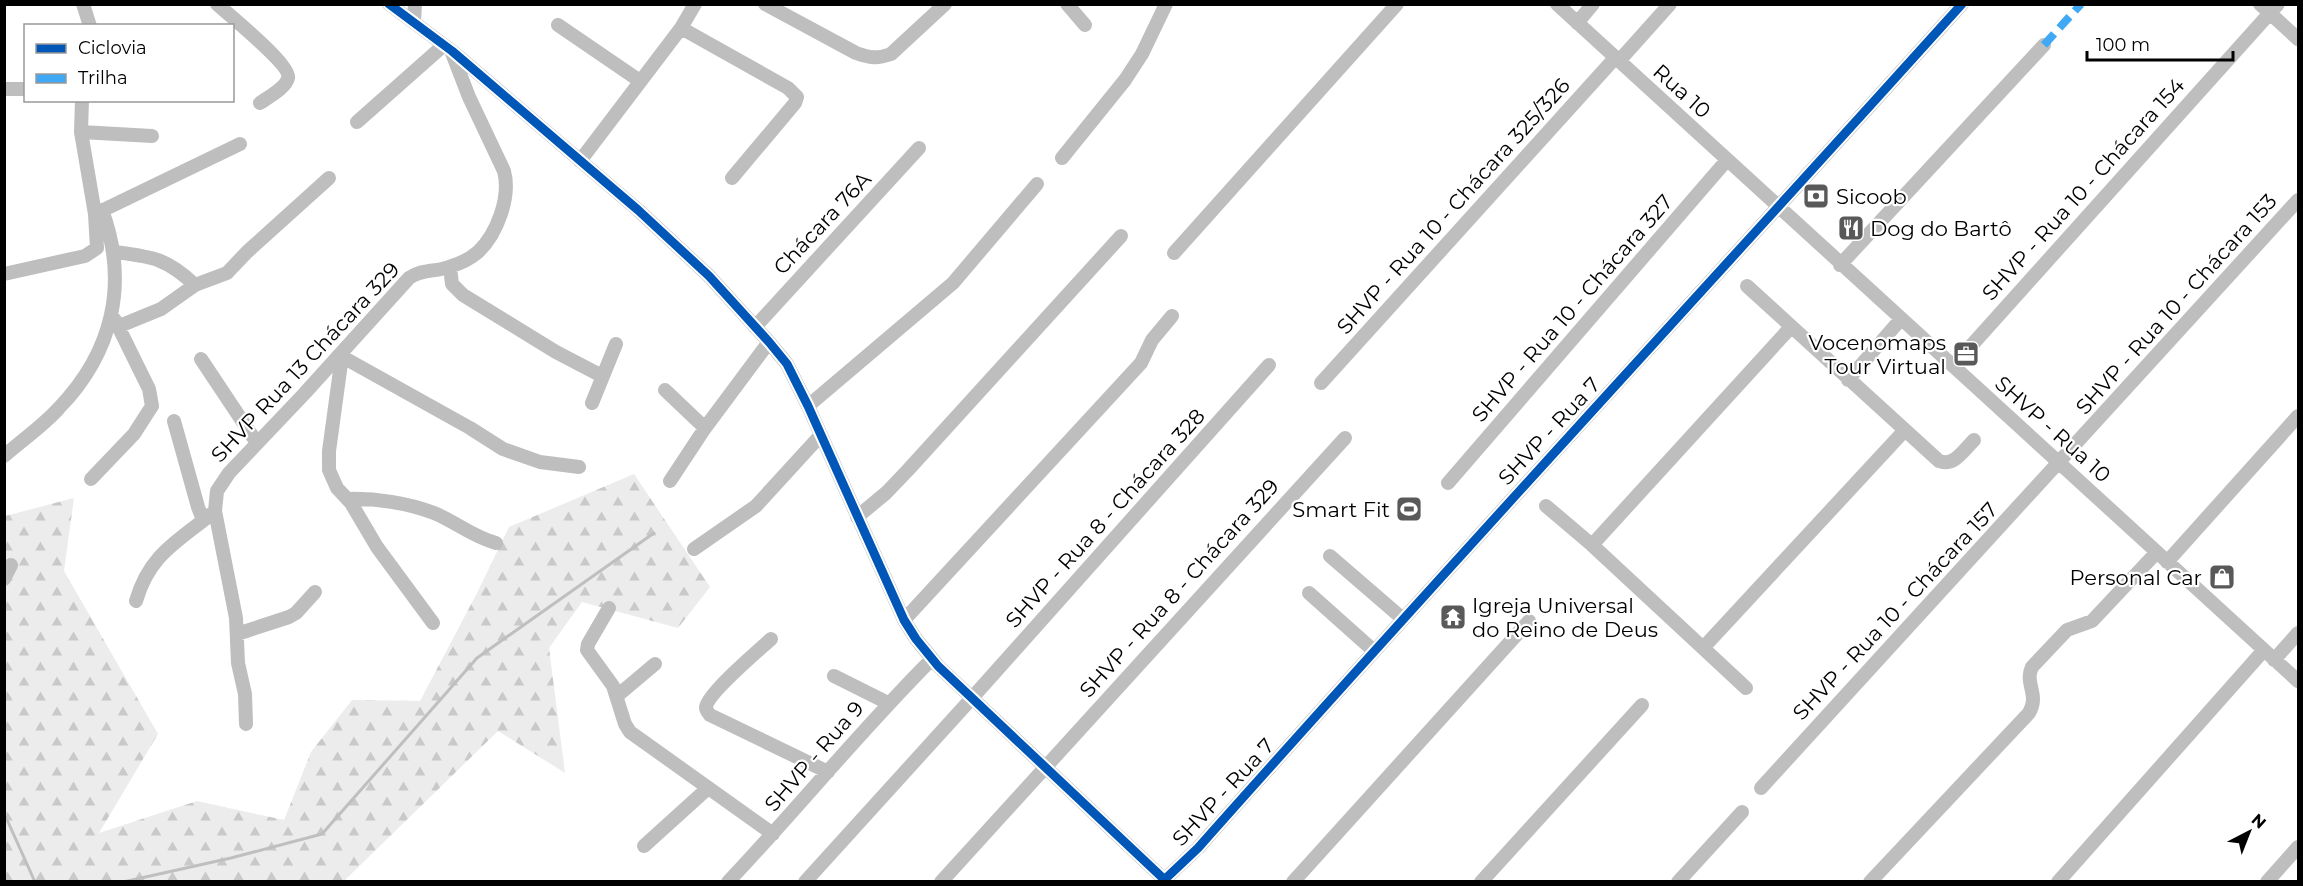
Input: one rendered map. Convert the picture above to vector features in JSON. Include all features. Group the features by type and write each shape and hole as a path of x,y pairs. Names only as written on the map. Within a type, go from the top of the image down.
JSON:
{"street":[{"path":"83,4 89,24"},
{"path":"217,4 287,71 286,82 260,103"},
{"path":"389,4 448,48 580,161 709,276 769,342 787,364 808,406 904,620 916,639 932,659 1164,881"},
{"path":"414,22 415,4"},
{"path":"765,4 856,54 871,58 891,54 945,4"},
{"path":"1067,4 1085,25"},
{"path":"1062,158 1125,80 1142,54 1166,4"},
{"path":"1174,253 1397,4"},
{"name":"Rua 10","path":"1557,4 1779,207"},
{"path":"1577,23 1593,4"},
{"name":"SHVP - Rua 10 - Chácara 325/326","path":"1321,383 1670,4"},
{"name":"SHVP - Rua 7","path":"1164,881 1198,848 1473,540 1962,4"},
{"path":"580,161 683,26 690,5"},
{"path":"2269,7 2298,39"},
{"name":"SHVP - Rua 10 - Chácara 154","path":"1953,366 2269,7"},
{"path":"558,25 640,81"},
{"path":"683,26 788,88 796,95 795,103 732,178"},
{"path":"1840,265 2044,45"},
{"path":"357,122 448,48"},
{"path":"448,48 507,182 505,199 498,220 487,240 469,258 450,267 452,284 463,295 556,352 602,376"},
{"path":"4,89 24,89"},
{"path":"4,456 48,419 78,386 100,351 112,313 115,252 99,212 81,132 82,102"},
{"path":"81,132 152,136"},
{"path":"99,212 240,144"},
{"name":"Chácara 76A","path":"755,327 920,148"},
{"name":"SHVP - Rua 10 - Chácara 327","path":"1448,483 1727,160"},
{"path":"117,327 161,309 195,285 227,273 329,178"},
{"path":"808,406 953,283 1037,184"},
{"name":"SHVP - Rua 10 - Chácara 153","path":"2060,463 2298,200"},
{"name":"SHVP - Rua 10","path":"1779,207 2298,681"},
{"path":"4,274 85,256 97,248 99,212"},
{"path":"857,517 886,493 908,470 1121,236"},
{"path":"115,252 166,262 195,285"},
{"name":"SHVP Rua 13 Chácara 329","path":"214,511 214,498 222,482 257,442 341,356 409,278 419,272 450,267"},
{"path":"1748,286 1939,461 1945,464 1953,461 1974,440"},
{"path":"91,479 144,423 152,406 149,389 112,313"},
{"path":"904,620 1141,363 1152,340 1172,316"},
{"path":"1848,380 1901,319"},
{"path":"1592,545 1791,327"},
{"path":"670,481 705,428 769,342"},
{"path":"592,404 616,344"},
{"path":"433,623 377,547 347,499 337,489 329,470 329,452 341,356 503,449 540,462 579,467"},
{"path":"201,359 257,442"},
{"name":"SHVP - Rua 8 - Chácara 328","path":"805,882 1269,365"},
{"path":"665,390 705,428"},
{"path":"1870,882 2029,713 2034,705 2029,674 2032,667 2067,630 2092,621 2162,557 2298,416"},
{"path":"174,421 198,507 204,520"},
{"path":"1704,648 1905,430"},
{"path":"694,549 756,506 820,436"},
{"name":"SHVP - Rua 8 - Chácara 329","path":"941,882 1345,438"},
{"name":"SHVP - Rua 10 - Chácara 157","path":"1761,788 2060,463"},
{"path":"347,499 360,498 435,513 484,540 496,543"},
{"path":"1546,506 1592,545 1746,688"},
{"path":"136,601 147,571 157,558 214,511"},
{"path":"214,511 237,634 238,663 245,694 246,724"},
{"path":"1330,556 1403,619"},
{"path":"4,579 11,566"},
{"path":"237,634 290,617 315,592"},
{"path":"1309,593 1374,651"},
{"path":"609,608 588,644 587,650 609,680 630,732 773,834"},
{"path":"1293,882 1529,621"},
{"path":"2058,882 2269,655 2298,633"},
{"path":"771,639 719,688 707,705 707,711 710,716 828,772"},
{"name":"SHVP - Rua 9","path":"728,882 888,703 932,659"},
{"path":"617,696 655,664"},
{"path":"834,676 888,703"},
{"path":"1481,882 1642,705"},
{"path":"644,846 707,789"},
{"path":"1678,882 1742,812"},
{"path":"2267,882 2298,848"}],"green space":[{"path":"634,474 710,587 678,628 582,602 549,648 565,773 498,731 344,881 5,882 5,516 74,498 64,571 158,734 99,833 197,801 284,820 311,752 352,700 420,701 509,527"}],"waterway":[{"path":"123,882 231,858 322,834 477,658 654,533"},
{"path":"4,813 35,882"}],"marked path":[{"path":"2044,45 2081,4"}],"cycle path":[{"path":"389,4 452,51 638,210 709,276 769,342 787,364 808,406 904,620 916,639 938,666 1167,882"},
{"path":"1162,882 1198,848 1962,4"}],"place":[{"name":"Sicoob","path":"1816,196"},
{"name":"Dog do Bartô","path":"1851,228"},
{"name":"Vocenomaps Tour Virtual","path":"1966,354"},
{"name":"Smart Fit","path":"1409,509"},
{"name":"Personal Car","path":"2222,577"},
{"name":"Igreja Universal do Reino de Deus","path":"1453,617"}]}
